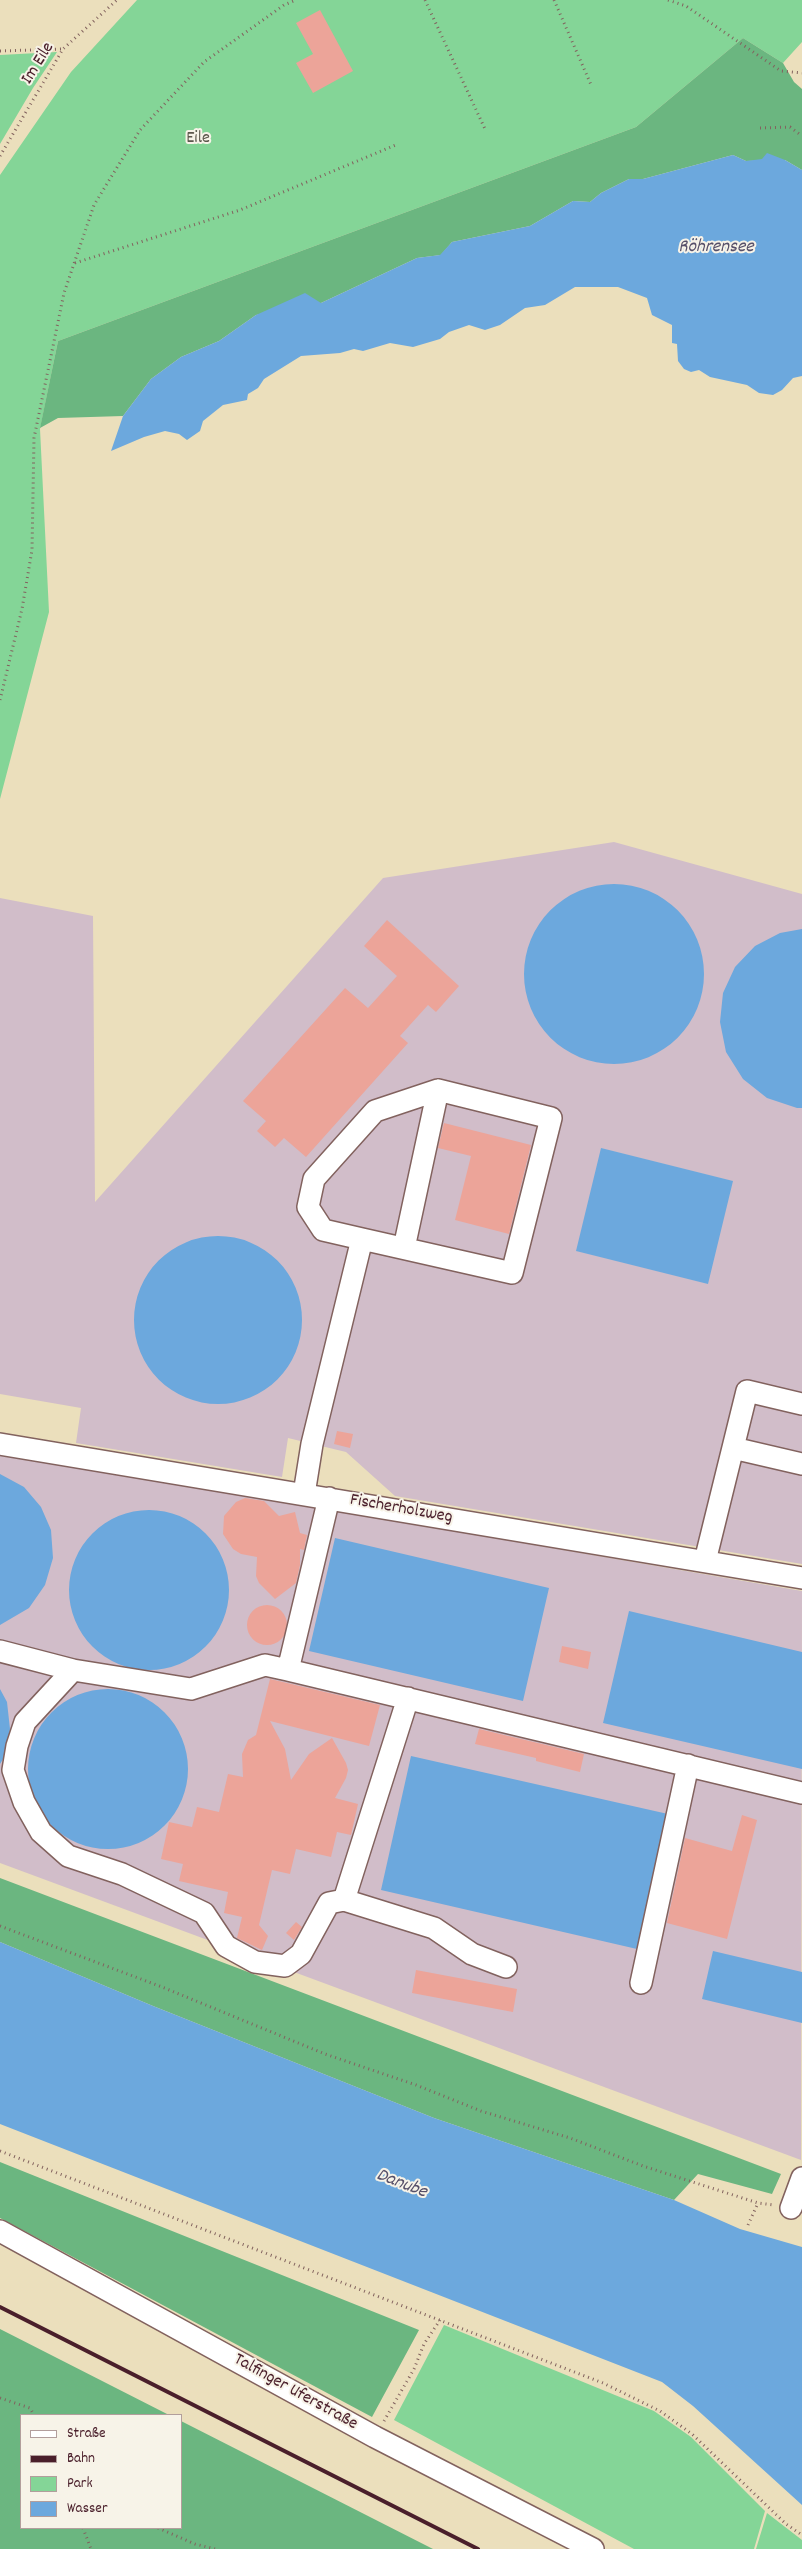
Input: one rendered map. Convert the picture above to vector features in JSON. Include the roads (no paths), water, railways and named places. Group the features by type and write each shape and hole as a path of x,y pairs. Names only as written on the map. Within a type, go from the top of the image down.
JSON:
{"street":[{"path":"404,1248 438,1090"},
{"path":"438,1090 551,1118 512,1272 362,1239 323,1230 308,1208 314,1179 375,1111 438,1090"},
{"path":"304,1494 362,1239"},
{"path":"705,1562 747,1391 802,1404"},
{"name":"Fischerholzweg","path":"0,1444 802,1578"},
{"path":"733,1448 802,1464"},
{"path":"288,1670 330,1498"},
{"path":"0,1651 74,1670 192,1689 265,1665 802,1793"},
{"path":"74,1670 25,1722 17,1746 13,1770 24,1802 41,1832 68,1856 122,1874 204,1913 226,1946 255,1962 284,1966 301,1954 329,1903 344,1900 434,1928 472,1954 506,1968"},
{"path":"344,1900 408,1698"},
{"path":"641,1983 688,1766"},
{"path":"791,2208 802,2178"},
{"name":"Talfinger Uferstraße","path":"0,2231 375,2437 593,2549"}],"water":[{"name":"Röhrensee","path":"767,153 785,160 802,170 802,376 793,378 782,390 773,395 759,393 747,385 710,377 699,370 691,372 684,369 678,361 677,344 672,343 672,325 652,315 647,298 618,287 575,287 545,305 525,308 500,325 485,330 469,325 449,332 440,339 413,347 390,343 363,351 354,349 340,353 301,356 264,379 258,388 248,394 247,400 223,405 203,421 200,431 187,440 179,434 165,431 144,437 111,451 123,416 151,379 181,357 219,341 256,315 305,293 321,303 417,258 440,255 452,242 530,226 573,201 590,202 601,193 629,179 643,179 733,155 746,161 762,159"},
{"path":"614,884 632,886 648,891 664,899 683,917 689,924 700,948 704,974 702,992 697,1008 689,1024 671,1043 664,1049 640,1060 614,1064 596,1062 580,1057 564,1049 545,1031 539,1024 528,1000 524,974 526,956 531,940 539,924 557,905 564,899 588,888"},
{"path":"802,929 802,1108 797,1108 767,1098 743,1079 726,1052 720,1022 723,993 735,967 755,946 780,933"},
{"path":"601,1148 733,1181 708,1284 576,1251"},
{"path":"218,1236 242,1240 257,1246 265,1250 283,1267 288,1273 298,1296 302,1320 298,1344 292,1359 288,1367 271,1385 265,1390 242,1400 218,1404 194,1400 179,1394 171,1390 153,1373 148,1367 138,1344 134,1320 138,1296 144,1281 148,1273 165,1255 171,1250 194,1240"},
{"path":"0,1474 24,1487 41,1507 51,1530 53,1558 45,1585 29,1608 0,1625"},
{"path":"141,1510 157,1510 187,1519 206,1533 223,1559 228,1574 228,1606 223,1621 206,1647 187,1661 172,1667 157,1670 141,1670 111,1661 87,1641 78,1628 72,1613 69,1598 69,1582 78,1552 98,1528 111,1519 126,1513"},
{"path":"335,1538 549,1588 523,1701 309,1651"},
{"path":"629,1611 802,1652 802,1769 603,1723"},
{"path":"0,1689 7,1702 10,1729 5,1756 0,1764"},
{"path":"100,1689 116,1689 146,1698 165,1712 182,1738 188,1761 188,1777 182,1800 165,1826 146,1840 131,1846 116,1849 100,1849 70,1840 46,1820 37,1807 31,1792 28,1777 28,1761 37,1731 57,1707 70,1698 85,1692"},
{"path":"411,1756 668,1814 637,1949 381,1890"},
{"name":"Danube","path":"0,1942 153,2006 434,2118 674,2200 740,2229 802,2247 802,2505 693,2406 662,2382 0,2124"},
{"path":"713,1951 802,1972 802,2023 702,1999"}],"railway":[{"path":"0,2307 478,2549"}],"park label":[{"name":"Eile","path":"198,140"}]}
